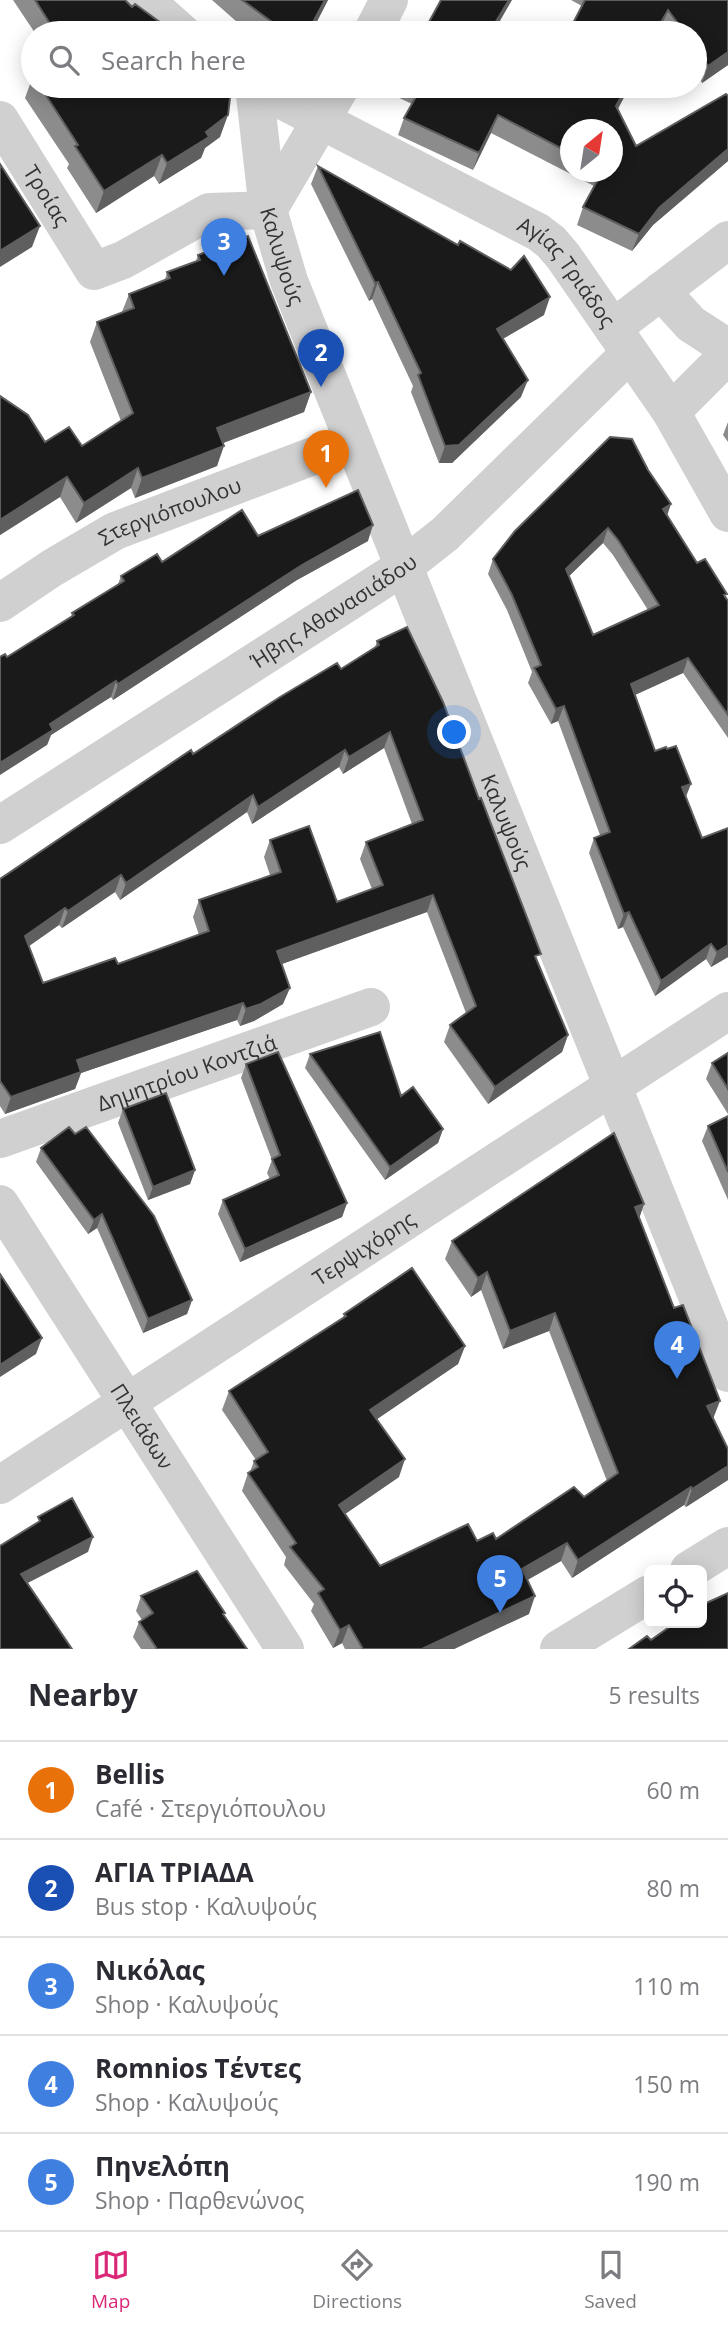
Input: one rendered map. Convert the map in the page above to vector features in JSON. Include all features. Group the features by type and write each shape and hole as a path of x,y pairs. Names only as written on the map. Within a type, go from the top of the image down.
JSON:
{"street":[{"path":"145,0 169,21"},
{"path":"378,21 389,0"},
{"path":"255,98 268,210"},
{"name":"Αγίας Τριάδος","path":"278,98 538,232 551,242 671,412 728,513"},
{"name":"Καλυψούς","path":"334,98 268,210 289,281 728,1373"},
{"name":"Τροίας","path":"0,120 94,271 123,260 209,212 268,210"},
{"name":"Ήβης Αθανασιάδου","path":"0,825 403,567 445,534 621,341 661,291 728,240"},
{"path":"661,291 691,324 728,348"},
{"path":"671,412 728,355"},
{"name":"Στεργιόπουλου","path":"0,603 115,531 353,441"},
{"name":"Δημητρίου Κοντζιά","path":"0,1139 371,1007"},
{"name":"Τερψιχόρης","path":"0,1485 728,1010"},
{"name":"Πλειάδων","path":"0,1204 285,1649"},
{"path":"697,1565 728,1546"},
{"path":"559,1649 644,1597"}],"building":[{"path":"35,0 125,0 132,7 135,4 158,21 48,21"},
{"path":"242,0 325,0 314,21 271,21"},
{"path":"441,0 509,0 496,21 430,21"},
{"path":"585,0 728,0 728,52 708,66 707,21 676,21 668,10 662,21 574,21"},
{"path":"726,94 728,96 728,149 659,208 639,234 583,207 597,182 623,182 623,120 636,146"},
{"path":"48,98 230,98 228,115 206,132 209,137 167,163 162,155 104,191 75,146 78,145"},
{"path":"415,98 620,98 616,106 622,119 560,119 560,148 498,115 479,153 404,118"},
{"path":"0,164 40,226 0,251"},
{"path":"318,166 458,245 460,241 511,270 524,256 550,297 497,329 528,380 459,445 445,446 418,375 421,373"},
{"path":"248,236 311,392 217,428 224,446 142,478 138,468 84,503 67,477 0,520 0,396 28,415 45,442 69,427 82,446 133,413 97,322 134,308 129,294 170,278 167,272 200,260 198,255"},
{"path":"610,437 632,439 648,470 671,504 663,509 697,563 705,559 727,594 724,595 728,601 728,715 688,658 631,684 655,751 676,746 691,784 682,787 702,838 728,828 728,945 717,952 711,944 661,981 629,912 624,914 594,838 610,832 564,706 556,709 534,668 541,665 512,595 493,559 515,531","holes":["608,528 659,605 593,635 566,569"]},
{"path":"358,490 373,525 302,565 118,684 116,681 50,724 53,730 0,763 0,657 5,654 7,657 74,615 72,613 124,581 121,576 157,554 162,562 242,510 258,536"},
{"path":"407,627 443,702 479,799 481,798 541,954 535,956 568,1035 495,1087 450,1025 476,1006 433,895 277,951 290,988 261,1004 246,1009 243,1003 77,1060 81,1072 11,1097 0,1081 0,879 191,750 193,754 337,663 341,669 379,645 377,641","holes":["390,732 423,820 366,842 383,885 337,902 309,826 270,840 281,872 199,900 209,931 118,964 115,958 43,983 25,936 65,908 68,911 121,875 126,883 253,795 258,807 345,750 349,757"]},
{"path":"380,1032 401,1096 413,1087 443,1129 390,1167 310,1054"},
{"path":"278,1052 347,1203 245,1249 223,1200 279,1175 272,1159 280,1155 246,1064"},
{"path":"728,1053 728,1089 712,1063"},
{"path":"166,1093 195,1170 153,1187 123,1109"},
{"path":"728,1116 728,1172 708,1126"},
{"path":"69,1127 75,1134 86,1127 154,1216 192,1300 148,1319 102,1214 94,1220 41,1148"},
{"path":"614,1133 644,1204 635,1207 674,1308 683,1305 720,1401 707,1406 728,1449 728,1466 578,1560 567,1543 522,1569 535,1596 422,1649 363,1649 349,1625 340,1630 318,1593 324,1589 290,1547 296,1543 248,1473 258,1467 254,1461 268,1452 229,1391 346,1316 344,1314 412,1268 465,1346 370,1410 405,1459 339,1505 380,1566 468,1524 477,1541 493,1533 496,1539 574,1487 584,1497 618,1473 555,1313 510,1331 487,1272 478,1278 452,1241"},
{"path":"0,1274 42,1338 0,1365"},
{"path":"72,1498 93,1537 21,1574 72,1649 0,1649 0,1546 40,1521 38,1517"},
{"path":"197,1571 247,1649 157,1649 139,1622 153,1613 141,1596"},
{"path":"728,1593 728,1649 629,1649 647,1636 651,1640 668,1628 707,1628 707,1603"}],"place":[{"name":"Νικόλας","path":"224,276"},
{"name":"ΑΓΙΑ ΤΡΙΑΔΑ","path":"321,387"},
{"name":"Bellis","path":"326,488"},
{"name":"Romnios Τέντες","path":"677,1379"},
{"name":"Πηνελόπη","path":"500,1613"}]}
